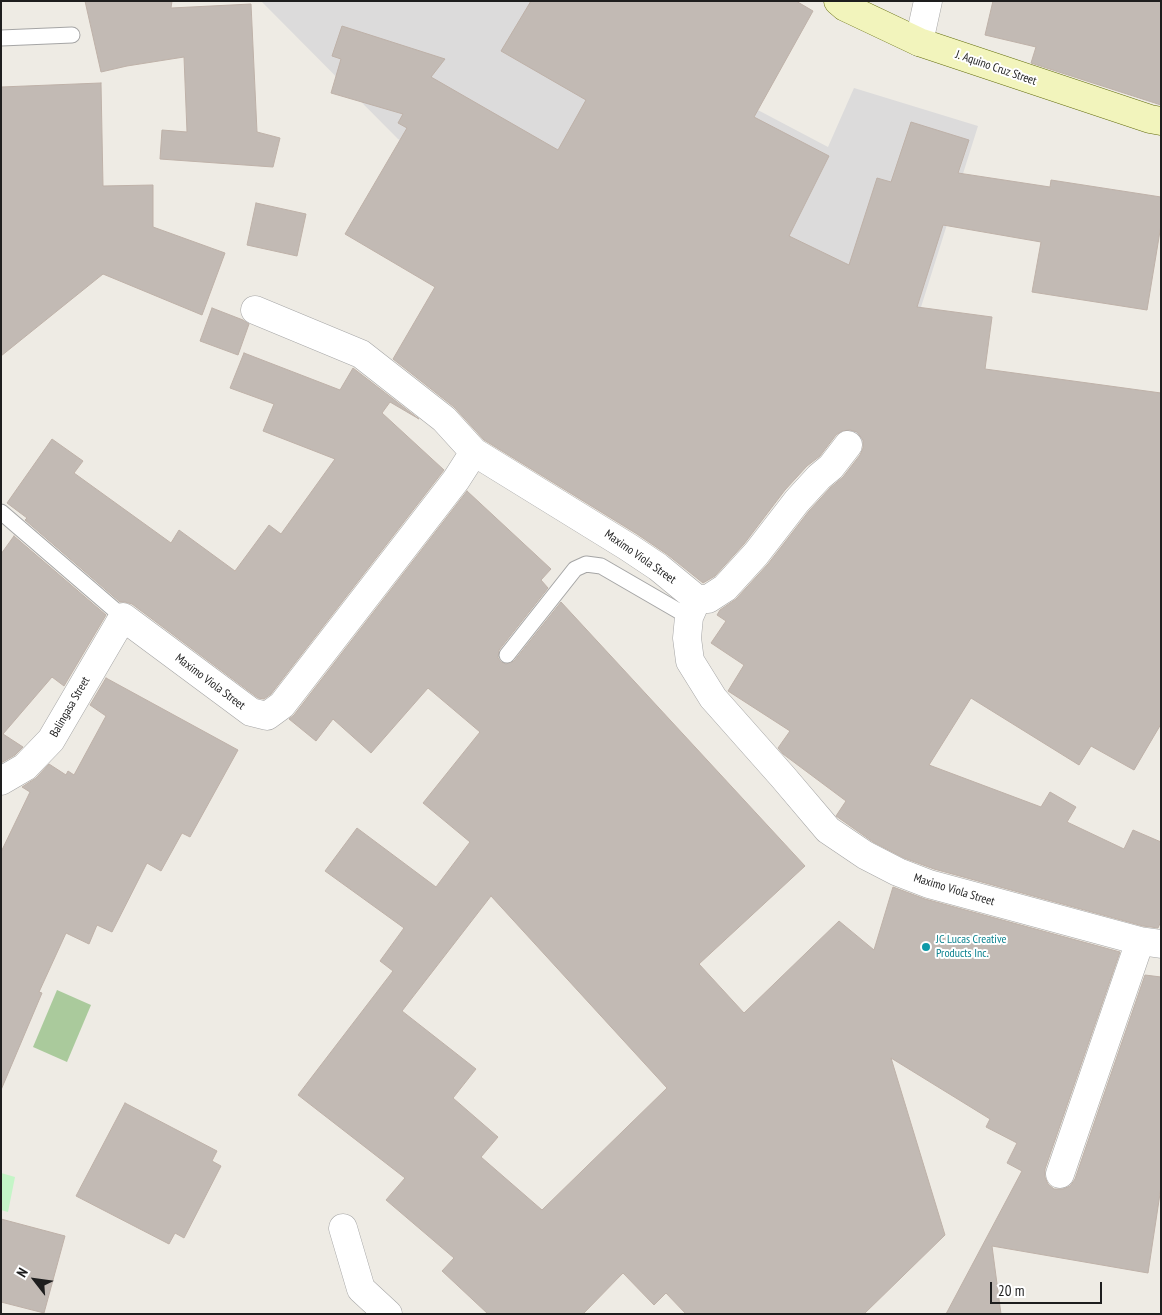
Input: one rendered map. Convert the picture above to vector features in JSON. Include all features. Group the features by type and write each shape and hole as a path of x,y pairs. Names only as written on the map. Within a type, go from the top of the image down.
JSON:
{"street":[{"name":"J. Aquino Cruz Street","path":"838,1 845,7 919,42 1150,120 1161,121"},
{"path":"919,42 928,1"},
{"path":"255,310 361,354 444,419 474,452"},
{"path":"693,608 725,588 756,554 797,501 831,466 848,445"},
{"name":"Maximo Viola Street","path":"123,617 251,712 267,716 282,705 456,480 474,452 628,547 658,568 693,608 686,638 690,661 713,698 784,777 828,830 865,856 928,884 1150,943"},
{"name":"Balingasa Street","path":"1,781 25,767 51,740 123,617"},
{"path":"1060,1174 1150,943"},
{"path":"344,1228 361,1289 388,1314"}],"lane":[{"path":"1,38 72,35"},
{"path":"1,512 123,617"},
{"path":"507,655 575,569 586,564 601,566 693,608"}],"shaded area":[{"path":"261,1 551,1 828,147 854,88 978,126 876,450 682,353 710,294 398,139"}],"green space":[{"path":"57,990 91,1005 67,1062 33,1047"},
{"path":"1,1173 15,1177 8,1212 1,1210"}],"building":[{"path":"85,1 172,1 171,8 251,4 257,132 280,138 273,167 160,159 162,130 187,132 184,57 101,72"},
{"path":"531,1 796,1 813,11 754,117 829,156 789,236 849,265 877,178 891,182 911,122 969,140 958,173 1050,187 1051,180 1161,197 1161,225 1147,310 1032,292 1041,242 943,225 917,307 992,317 985,369 1161,393 1161,724 1134,770 1091,746 1079,765 971,698 929,765 1041,807 1050,792 1076,807 1067,822 1124,849 1133,830 1161,842 1161,921 1158,928 1143,926 934,869 904,858 873,842 836,816 846,801 783,754 778,748 790,731 728,691 744,665 711,643 726,621 717,615 720,610 736,599 768,564 809,511 843,477 860,455 863,448 863,440 857,432 850,430 842,431 836,435 820,456 807,466 785,490 744,544 715,576 703,583 668,555 637,534 484,440 454,407 393,359 435,287 345,234 407,128 398,123 403,114 331,93 341,59 332,56 342,26 445,59 431,77 558,150 586,100 501,51"},
{"path":"993,1 1161,1 1161,105 1031,63 1036,47 985,35"},
{"path":"101,83 103,186 153,185 153,227 225,253 202,315 103,274 1,356 1,87"},
{"path":"256,203 306,214 297,256 247,245"},
{"path":"212,308 249,324 238,355 200,341"},
{"path":"244,353 340,390 353,368 419,419 390,402 382,413 444,470 271,694 264,699 258,698 132,604 120,602 25,520 27,518 7,503 52,439 83,461 74,473 171,543 179,530 235,571 269,525 281,534 335,459 263,431 274,404 230,388"},
{"path":"467,491 551,569 541,580 548,588 499,650 498,658 501,662 506,664 514,661 561,602 805,866 699,964 744,1013 839,921 874,950 893,887 925,899 1120,952 1045,1169 1045,1177 1048,1184 1054,1189 1063,1189 1070,1186 1075,1179 1145,975 1161,977 1161,1187 1148,1273 992,1246 1001,1314 946,1314 1022,1171 1007,1163 1017,1143 986,1127 990,1119 891,1058 945,1235 864,1314 686,1314 666,1293 654,1305 623,1273 583,1314 488,1314 442,1271 454,1258 386,1200 405,1178 298,1095 393,971 380,961 404,928 325,871 357,828 436,887 470,842 423,803 480,732 428,688 371,753 333,719 316,741 289,719","holes":["491,896 667,1088 542,1210 481,1157 498,1137 453,1098 476,1069 402,1011"]},
{"path":"14,536 106,615 64,686 52,677 3,734 23,747 15,755 1,763 1,554"},
{"path":"106,678 238,750 190,837 182,833 161,871 147,863 112,932 97,925 89,944 66,933 39,992 42,993 1,1090 1,852 30,792 22,787 36,778 49,764 66,775 68,771 74,775 106,716 90,705"},
{"path":"125,1103 217,1151 212,1161 221,1166 184,1238 175,1233 169,1244 76,1196"},
{"path":"1,1219 65,1236 44,1313 1,1302"}],"place":[{"name":"JC Lucas Creative Products Inc.","path":"926,947"}]}
